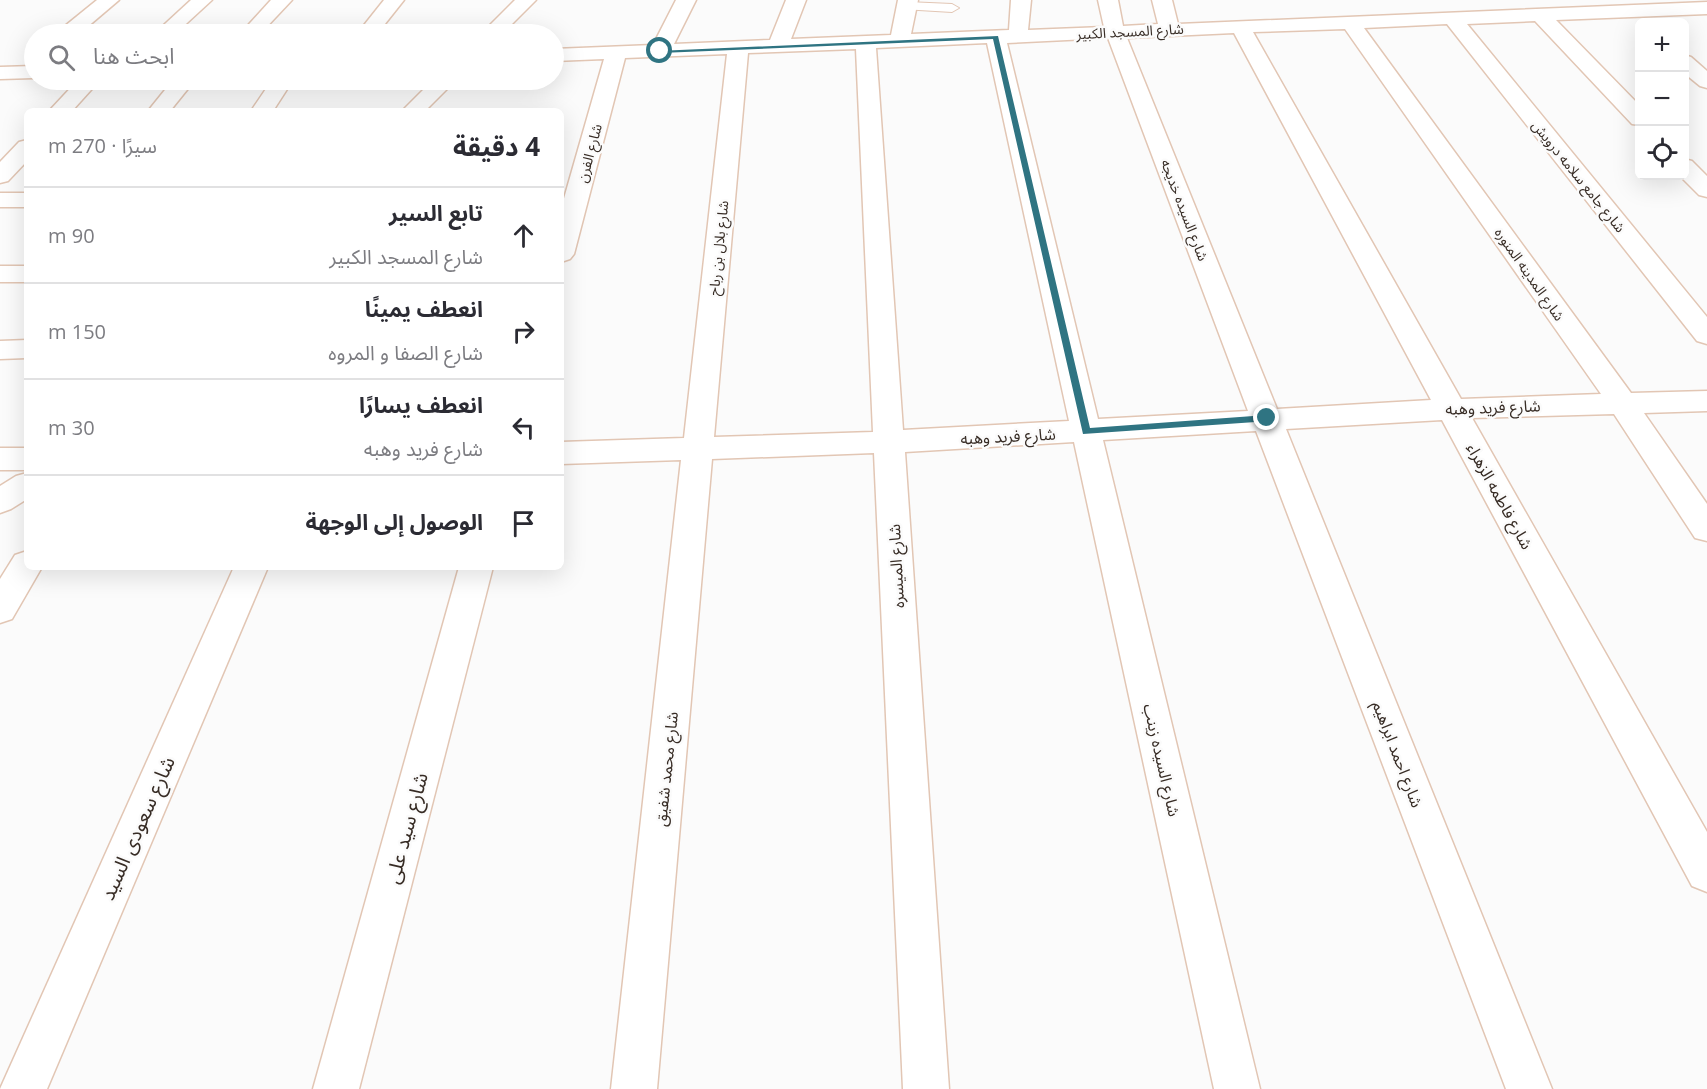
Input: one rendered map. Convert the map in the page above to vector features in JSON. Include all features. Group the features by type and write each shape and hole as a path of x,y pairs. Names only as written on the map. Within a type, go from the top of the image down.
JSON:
{"street":[{"path":"79,24 109,0"},
{"path":"175,24 202,0"},
{"path":"259,24 282,0"},
{"path":"375,24 394,0"},
{"path":"501,24 526,0"},
{"path":"660,51 686,0"},
{"path":"778,46 796,0"},
{"name":"شارع السيده زينب","path":"1021,0 1007,37 1086,432 1237,1089"},
{"name":"شارع السيده خديجه","path":"1108,0 1115,32 1267,418"},
{"path":"1162,0 1169,29"},
{"path":"900,42 907,3"},
{"name":"شارع المسجد الكبير","path":"564,55 1240,26 1265,17 1463,11 1539,14 1564,7 1637,17 1707,8"},
{"name":"شارع جامع سلامه درويش","path":"1463,11 1707,335"},
{"name":"شارع المدينه المنوره","path":"1353,14 1707,529"},
{"path":"1539,14 1635,114"},
{"name":"شارع فاطمه الزهراء","path":"1240,26 1707,872"},
{"name":"شارع الميسره","path":"866,43 926,1089"},
{"name":"شارع بلال بن رباح","path":"698,448 738,48"},
{"name":"شارع الفرن","path":"564,243 616,52"},
{"path":"1689,66 1707,82"},
{"path":"63,108 80,90"},
{"path":"161,108 176,90"},
{"path":"264,108 276,90"},
{"path":"416,108 435,90"},
{"path":"0,176 24,150"},
{"path":"1689,171 1707,190"},
{"path":"0,200 24,200"},
{"path":"0,274 24,274"},
{"path":"0,350 24,349"},
{"name":"شارع فريد وهبه","path":"564,453 889,442 1086,432 1267,418 1451,408 1707,401"},
{"name":"شارع احمد ابراهيم","path":"1267,418 1529,1089"},
{"name":"شارع محمد شفيق","path":"634,1089 698,448"},
{"path":"0,459 24,459"},
{"path":"0,501 24,486"},
{"path":"0,609 24,569"},
{"name":"شارع سعودى السيد","path":"23,1089 250,570"},
{"name":"شارع سيد على","path":"336,1089 475,570"}],"lane":[{"path":"907,3 952,8"}],"route":[{"path":"660,51 996,37 1086,432 1267,418"}]}
